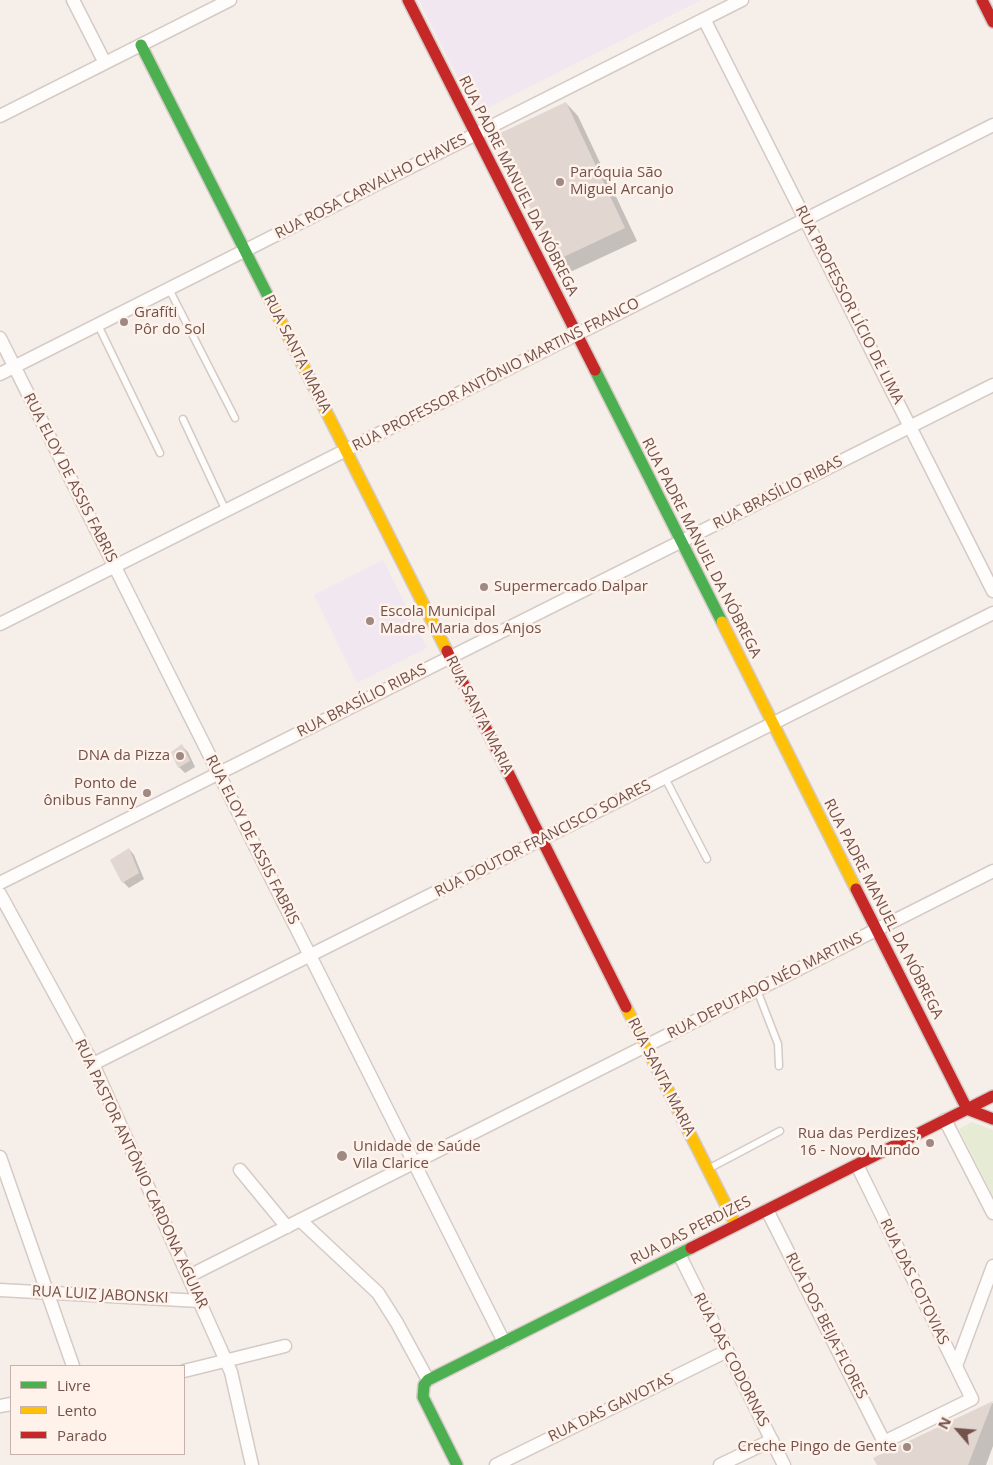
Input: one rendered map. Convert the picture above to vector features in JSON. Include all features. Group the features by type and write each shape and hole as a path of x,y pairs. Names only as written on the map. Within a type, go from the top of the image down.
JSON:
{"street":[{"path":"73,0 105,63"},
{"path":"0,116 230,0"},
{"name":"RUA PADRE MANUEL DA NÓBREGA","path":"408,0 967,1109"},
{"name":"RUA ROSA CARVALHO CHAVES","path":"0,374 742,0"},
{"path":"982,0 993,22"},
{"name":"RUA PROFESSOR LÍCIO DE LIMA","path":"704,19 993,590"},
{"name":"RUA SANTA MARIA","path":"141,45 736,1225"},
{"name":"RUA PROFESSOR ANTÔNIO MARTINS FRANCO","path":"0,624 993,125"},
{"name":"RUA ELOY DE ASSIS FABRIS","path":"0,338 504,1342"},
{"name":"RUA BRASÍLIO RIBAS","path":"0,883 993,385"},
{"name":"RUA DOUTOR FRANCISCO SOARES","path":"93,1064 993,613"},
{"name":"RUA DEPUTADO NÉO MARTINS","path":"188,1276 993,871"},
{"name":"RUA PASTOR ANTÔNIO CARDONA AGUIAR","path":"0,894 93,1064 227,1361 233,1377 252,1465"},
{"name":"RUA DAS PERDIZES","path":"428,1380 993,1096"},
{"path":"967,1109 993,1119"},
{"path":"945,1120 993,1213"},
{"path":"0,1157 74,1365"},
{"name":"RUA DAS COTOVIAS","path":"856,1165 972,1398"},
{"path":"240,1170 287,1227"},
{"name":"RUA DOS BEIJA-FLORES","path":"767,1210 884,1442 972,1398"},
{"path":"300,1220 378,1294 397,1322 428,1380 424,1385 423,1397 457,1465"},
{"name":"RUA DAS CODORNAS","path":"679,1254 784,1465"},
{"path":"956,1366 993,1266"},
{"name":"RUA LUIZ JABONSKI","path":"0,1290 200,1301"},
{"path":"185,1371 285,1346"},
{"name":"RUA DAS GAIVOTAS","path":"496,1465 727,1350"},
{"path":"720,1465 772,1440"}],"lane":[{"path":"169,289 235,418"},
{"path":"98,325 160,453"},
{"path":"183,419 226,511"},
{"path":"665,778 707,860"},
{"path":"757,990 778,1044 779,1066"},
{"path":"708,1169 780,1131"}],"shaded area":[{"path":"419,0 701,0 476,114"},
{"name":"Escola Municipal Madre Maria dos Anjos","path":"383,560 427,648 357,683 314,595"}],"green space":[{"path":"972,1122 993,1130 993,1196 959,1129"}],"building":[{"name":"Paróquia São Miguel Arcanjo","path":"566,102 625,228 555,261 496,135"},
{"name":"DNA da Pizza","path":"182,744 190,761 178,768 171,752"},
{"path":"129,848 139,873 122,883 110,860"},
{"path":"993,1401 968,1465 877,1465 873,1458"}],"traffic: fast":[{"path":"141,45 275,310"},
{"path":"595,370 722,622"},
{"path":"457,1465 423,1397 424,1385 428,1380 691,1248"}],"traffic: slow":[{"path":"275,310 447,651"},
{"path":"722,622 856,889"},
{"path":"626,1007 736,1225"}],"traffic: jam":[{"path":"408,0 595,370"},
{"path":"982,0 993,22"},
{"path":"447,651 626,1007"},
{"path":"856,889 967,1109"},
{"path":"691,1248 993,1096"},
{"path":"967,1109 993,1119"}],"place":[{"name":"Paróquia São Miguel Arcanjo","path":"560,182"},
{"name":"Grafíti Pôr do Sol","path":"124,322"},
{"name":"Supermercado Dalpar","path":"484,587"},
{"name":"Escola Municipal Madre Maria dos Anjos","path":"370,621"},
{"name":"DNA da Pizza","path":"180,756"},
{"name":"Ponto de ônibus Fanny","path":"147,793"},
{"name":"Rua das Perdizes, 16 - Novo Mundo","path":"930,1143"},
{"name":"Unidade de Saúde Vila Clarice","path":"342,1156"},
{"name":"Creche Pingo de Gente","path":"907,1447"}]}
